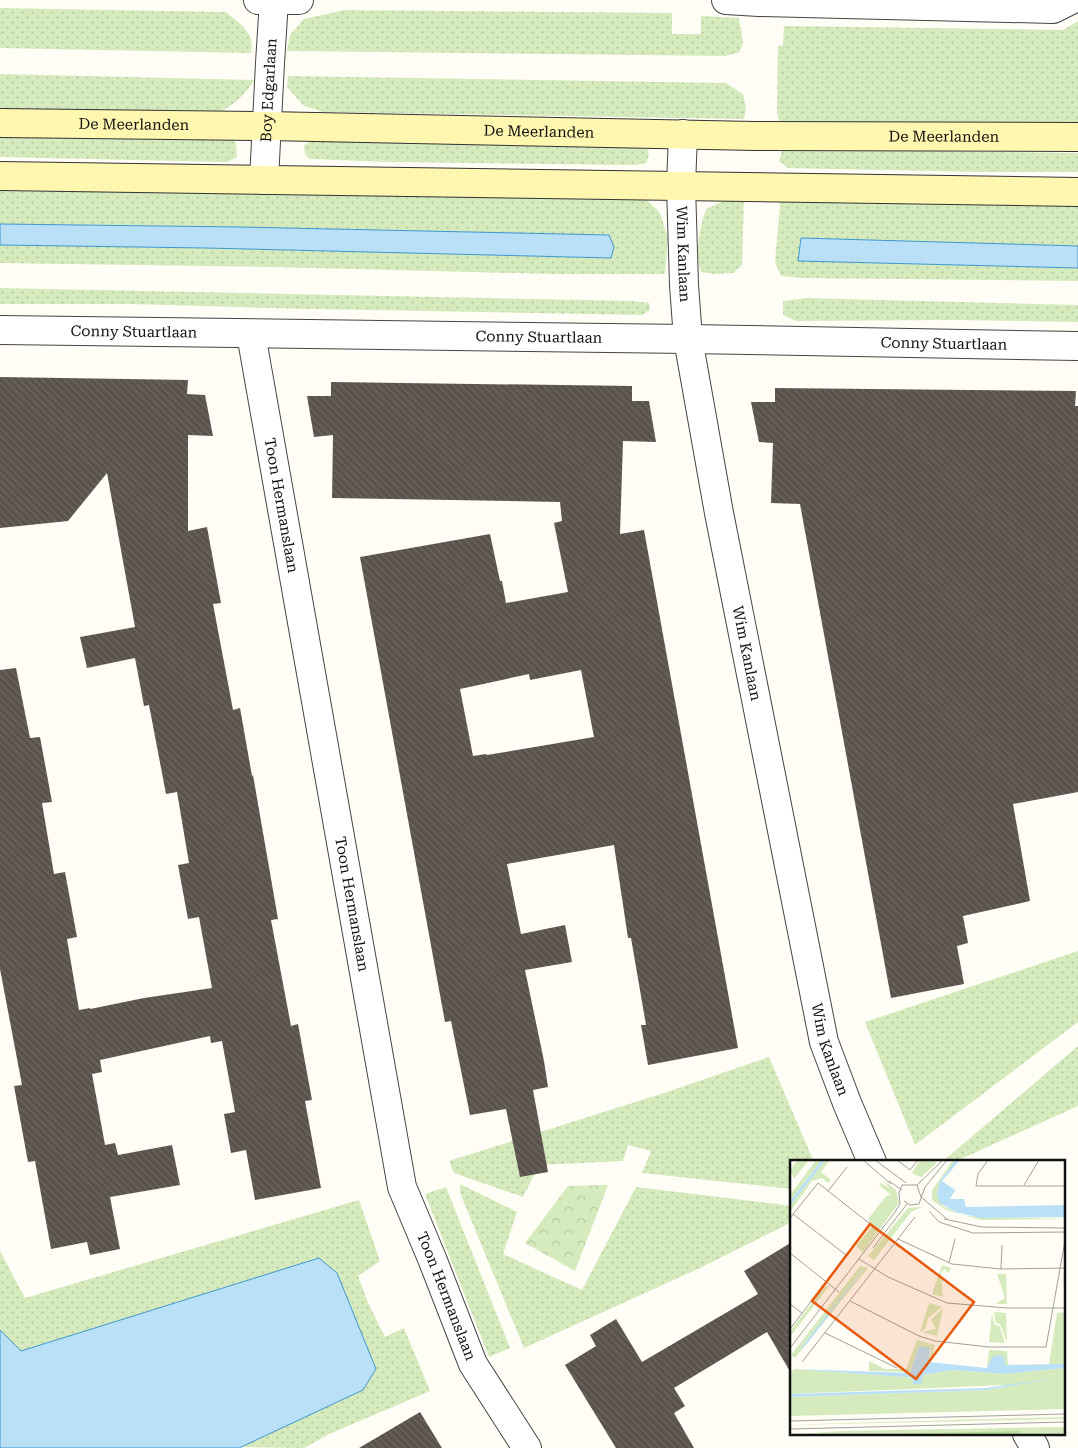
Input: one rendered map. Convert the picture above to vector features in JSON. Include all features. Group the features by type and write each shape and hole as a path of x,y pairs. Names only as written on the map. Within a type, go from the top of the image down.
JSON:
{"main road":[{"name":"De Meerlanden","path":"0,122 755,136 1078,137"},
{"path":"0,176 1078,192"}],"street":[{"path":"258,0 299,0"},
{"name":"Boy Edgarlaan","path":"264,180 274,0"},
{"path":"726,0 1053,9 1071,0"},
{"name":"Wim Kanlaan","path":"683,134 681,186 684,286 688,339 719,513 824,1042 847,1104 871,1160"},
{"name":"Conny Stuartlaan","path":"0,330 1078,346"},
{"name":"Toon Hermanslaan","path":"251,334 402,1188 473,1364 527,1448"},
{"path":"1027,1436 1035,1448"}],"green space":[{"path":"0,8 226,12 242,25 249,34 252,46 251,53 0,48"},
{"path":"345,10 672,13 672,34 701,34 701,16 739,18 743,42 740,52 725,56 287,51 290,35 304,19"},
{"path":"1078,21 1078,125 780,125 777,112 778,46 783,45 784,26 1063,30"},
{"path":"0,74 254,80 240,98 220,112 0,109"},
{"path":"288,76 726,83 743,94 746,107 744,119 323,112 304,106 287,87"},
{"path":"0,135 231,137 236,143 237,157 227,162 0,157"},
{"path":"316,139 641,144 647,148 649,155 646,163 634,165 390,162 310,159 305,154 304,146 309,141"},
{"path":"782,151 1078,153 1078,172 788,168 779,161"},
{"path":"0,184 640,193 660,213 668,238 665,274 554,274 0,263 0,245 611,258 614,247 608,235 0,224"},
{"path":"781,194 1078,205 1078,246 802,238 798,261 1078,268 1078,281 803,278 781,276 775,262"},
{"path":"744,196 742,265 733,273 714,274 701,272 698,248 706,209 728,199"},
{"path":"0,288 635,301 649,303 650,310 642,315 130,304 0,304"},
{"path":"806,298 1078,305 1078,322 954,320 796,321 783,315 783,301"},
{"path":"1078,951 1078,1022 915,1145 865,1022"},
{"path":"1078,1046 1078,1106 958,1160 944,1160"},
{"path":"769,1057 813,1160 790,1160 790,1189 642,1173 651,1151 628,1145 623,1161 539,1165 523,1197 454,1173 449,1161 664,1093"},
{"path":"460,1184 517,1212 503,1254 582,1290 636,1187 790,1206 790,1223 700,1268 524,1348 460,1193"},
{"path":"608,1185 575,1271 525,1243 568,1186"},
{"path":"446,1187 510,1348 489,1357 425,1194"},
{"path":"359,1200 380,1261 358,1276 369,1305 385,1337 404,1328 430,1391 329,1434 304,1448 239,1447 363,1390 337,1273 319,1258 21,1351 0,1330 0,1251 25,1298"}],"water":[{"path":"0,224 609,235 614,247 611,258 0,245"},
{"path":"801,238 1078,246 1078,268 798,261"},
{"path":"319,1258 337,1273 376,1369 363,1390 239,1448 0,1448 0,1330 21,1351"}],"building":[{"path":"0,377 188,380 187,394 205,395 213,436 188,435 188,531 207,527 221,603 213,604 233,710 240,708 278,919 271,920 291,1026 298,1024 312,1100 305,1101 321,1188 255,1200 246,1150 231,1153 224,1114 235,1112 222,1041 211,1043 210,1036 100,1060 102,1072 92,1074 105,1145 115,1143 118,1155 172,1145 180,1185 110,1197 120,1249 90,1255 87,1242 51,1249 35,1161 28,1162 14,1086 22,1085 0,969 0,670 16,668 30,738 40,737 52,802 42,803 54,874 65,872 77,937 67,939 79,1010 212,988 199,917 188,919 178,865 189,863 177,792 166,794 149,705 144,706 135,658 87,668 80,637 135,627 107,473 68,521 0,528"},
{"path":"331,382 632,386 632,401 649,401 656,442 623,441 620,534 644,530 738,1048 648,1065 641,1025 646,1025 631,938 628,938 614,845 507,864 521,934 565,925 572,962 525,970 548,1087 533,1090 548,1172 520,1177 506,1109 470,1115 451,1021 445,1022 360,557 490,534 506,603 568,592 554,523 562,521 560,502 332,498 333,435 314,437 307,396 331,396","holes":["581,670 594,737 473,756 460,689 529,674 530,680"]},
{"path":"775,388 1076,391 1075,406 1078,406 1078,792 1013,804 1030,901 963,916 968,943 957,946 964,984 891,998 800,504 771,503 773,443 759,442 751,402 775,402"},
{"path":"790,1243 790,1372 767,1332 674,1388 685,1406 674,1413 694,1448 616,1448 565,1365 596,1346 590,1335 616,1319 642,1362 758,1294 744,1271"},
{"path":"420,1412 442,1448 359,1448"}]}
